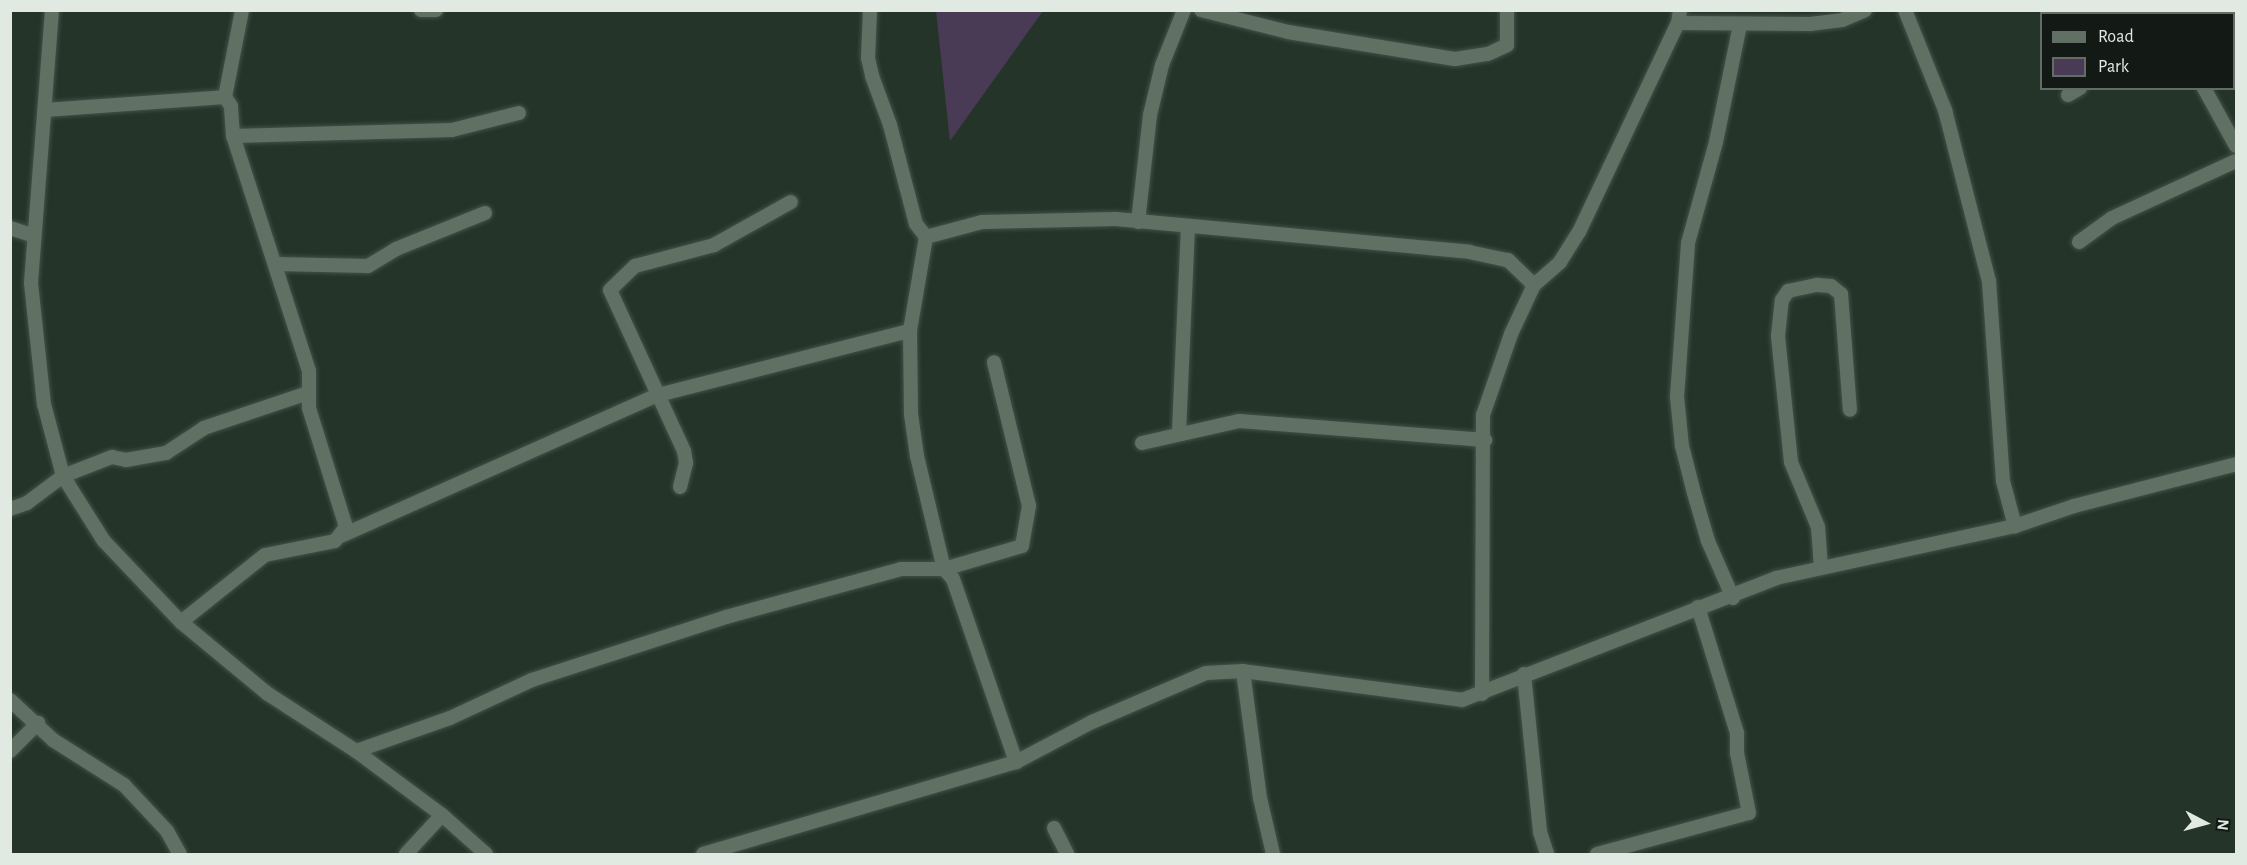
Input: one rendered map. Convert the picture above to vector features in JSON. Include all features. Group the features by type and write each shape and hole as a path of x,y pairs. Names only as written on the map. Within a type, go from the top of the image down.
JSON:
{"street":[{"path":"52,10 45,110 32,235 34,329 44,404 63,476 104,541 181,622 268,694 356,751 442,815 486,855"},
{"path":"242,10 225,97 231,106 233,136 309,371 308,393 346,519 343,535"},
{"path":"421,10 436,10"},
{"path":"870,10 870,67 916,224 926,237 910,331 911,414 917,456 944,569 953,579 1016,762"},
{"path":"1138,222 1150,115 1162,65 1184,10"},
{"path":"1201,10 1298,34 1455,59 1488,54 1507,45 1507,10"},
{"path":"1482,694 1485,440 1483,415 1511,334 1534,285 1560,262 1579,232 1679,17 1740,26 1842,20 1865,10"},
{"path":"1905,10 1945,110 1989,281 2002,481 2015,526"},
{"path":"1733,598 1708,541 1694,493 1682,446 1677,398 1688,243 1716,142 1740,26"},
{"path":"2205,90 2236,146"},
{"path":"45,110 225,97"},
{"path":"233,136 452,130 519,113"},
{"path":"2079,242 2112,218 2236,161"},
{"path":"680,487 686,463 684,451 610,290 635,266 714,245 791,202"},
{"path":"276,264 368,266 396,249 485,213"},
{"path":"926,237 982,222 1116,219 1469,252 1508,260 1534,285"},
{"path":"1179,432 1188,226"},
{"path":"10,228 32,235"},
{"path":"1821,567 1818,527 1791,462 1778,336 1782,300 1788,291 1817,285 1831,286 1841,294 1850,410"},
{"path":"181,622 265,555 336,541 343,535 658,395 910,331"},
{"path":"356,751 450,718 532,680 652,639 901,569 944,569 1022,546 1029,506 994,362"},
{"path":"10,509 27,503 63,476 112,457 126,460 166,453 204,428 308,393"},
{"path":"1142,443 1179,432 1239,421 1485,440"},
{"path":"703,855 1016,762 1092,722 1206,673 1243,671 1462,700 1482,694 1524,674 1564,662 1698,607 1733,598 1776,578 2015,526 2074,506 2236,464"},
{"path":"1597,855 1749,813 1737,753 1737,733 1698,607"},
{"path":"1243,671 1260,798 1273,855"},
{"path":"1524,674 1540,832 1547,855"},
{"path":"10,700 38,723 53,740 124,785 167,831 180,855"},
{"path":"10,751 38,723"},
{"path":"406,855 442,815"},
{"path":"1054,828 1067,855"}],"green space":[{"path":"936,11 1043,11 950,141"}]}
